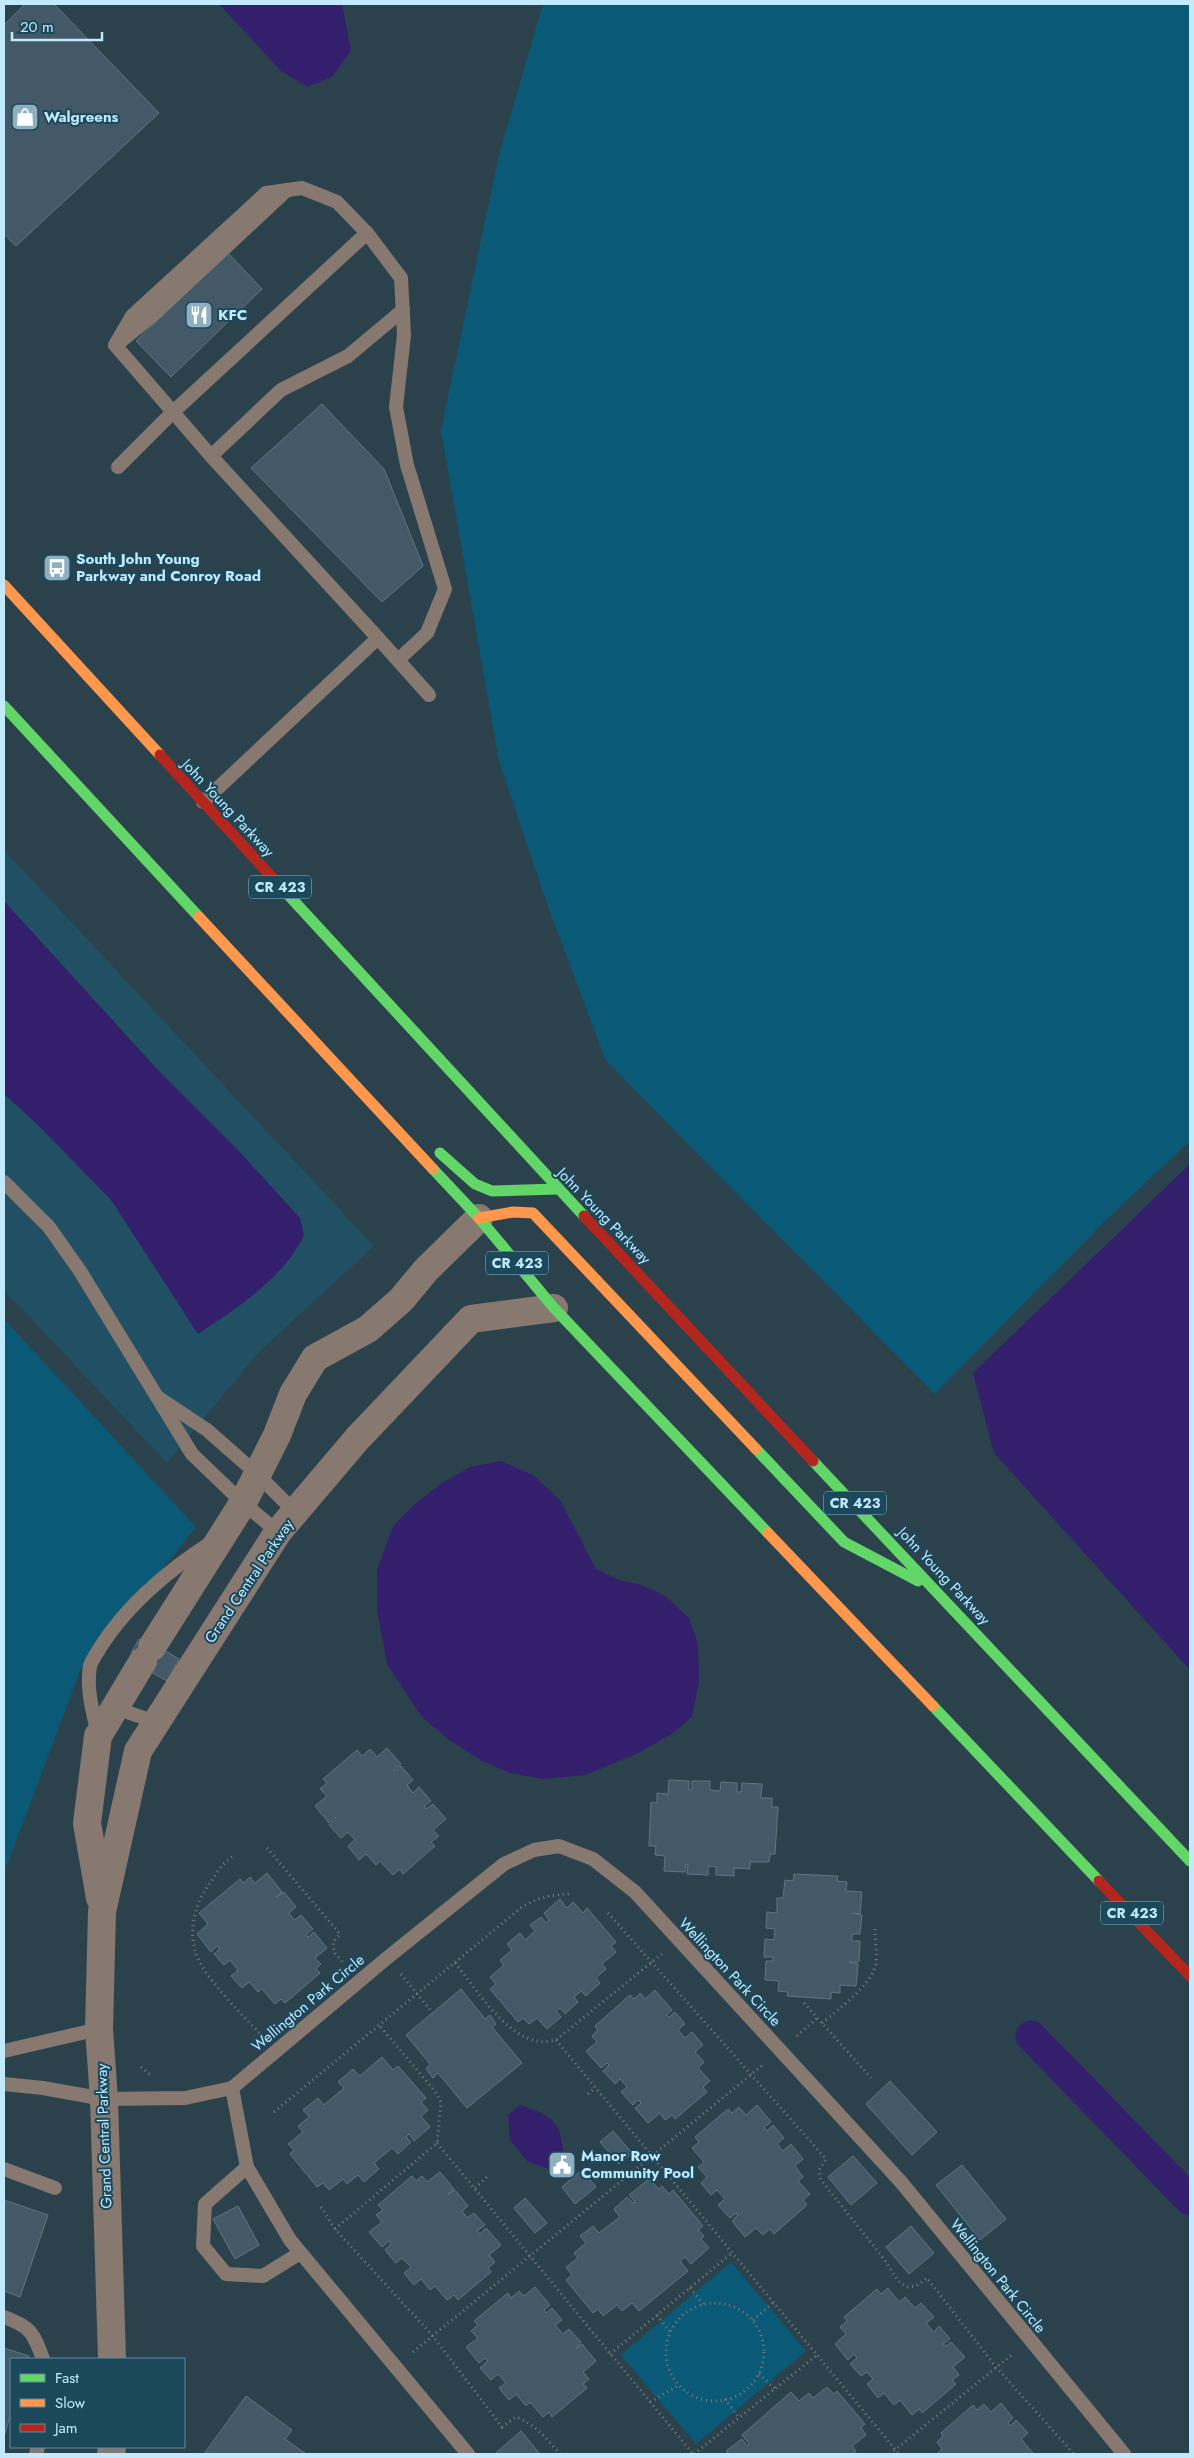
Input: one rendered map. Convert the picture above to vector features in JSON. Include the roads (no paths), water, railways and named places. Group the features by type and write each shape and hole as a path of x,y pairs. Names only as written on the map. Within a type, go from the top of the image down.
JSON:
{"highway":[{"name":"John Young Parkway","path":"4,585 558,1189 1190,1860"},
{"name":"CR 423","path":"4,706 479,1218 554,1308 1190,1976"},
{"path":"381,1112 411,1127"},
{"path":"432,1146 475,1184 492,1191 558,1189"},
{"path":"479,1218 507,1211 521,1210 532,1213 844,1542 937,1591"}],"street":[{"name":"Grand Central Parkway","path":"112,2358 104,2098 99,2028 102,1912 87,1823 98,1736 244,1503 256,1473 277,1435 292,1394 315,1358 368,1329 401,1300 426,1270 479,1218"},
{"name":"Grand Central Parkway","path":"102,1912 138,1751 286,1522 357,1439 471,1319 554,1308"}],"lane":[{"path":"398,660 427,633 445,589 407,465 396,407 404,335 401,278 367,233 336,202 302,188 266,193 132,316 114,345 211,456 429,695"},
{"path":"118,467 173,412 367,233"},
{"path":"211,456 281,390 348,356 403,310"},
{"path":"202,802 378,638"},
{"path":"4,1182 49,1227 80,1271 154,1395 192,1454 244,1503 286,1522"},
{"path":"154,1395 207,1430 256,1473 286,1522"},
{"path":"98,1736 88,1689 91,1664 100,1649 114,1627 149,1588 181,1562 227,1532"},
{"path":"115,1708 156,1722"},
{"name":"Wellington Park Circle","path":"4,2084 104,2098 185,2098 232,2088 387,1958 504,1864 534,1850 559,1846 593,1859 635,1892 901,2182 1124,2454"},
{"path":"4,2051 99,2028"},
{"path":"232,2088 247,2167 290,2240 468,2454"},
{"path":"247,2167 205,2204 203,2246 226,2274 263,2276 300,2253"},
{"path":"4,2169 56,2188"},
{"path":"4,2318 24,2324 36,2340 43,2358"}],"waterway":[{"path":"1031,2036 1190,2200"}],"place":[{"name":"Walgreens","path":"25,117"},
{"name":"KFC","path":"199,315"},
{"name":"South John Young Parkway and Conroy Road","path":"57,568"},
{"name":"Manor Row Community Pool","path":"562,2165"}]}
